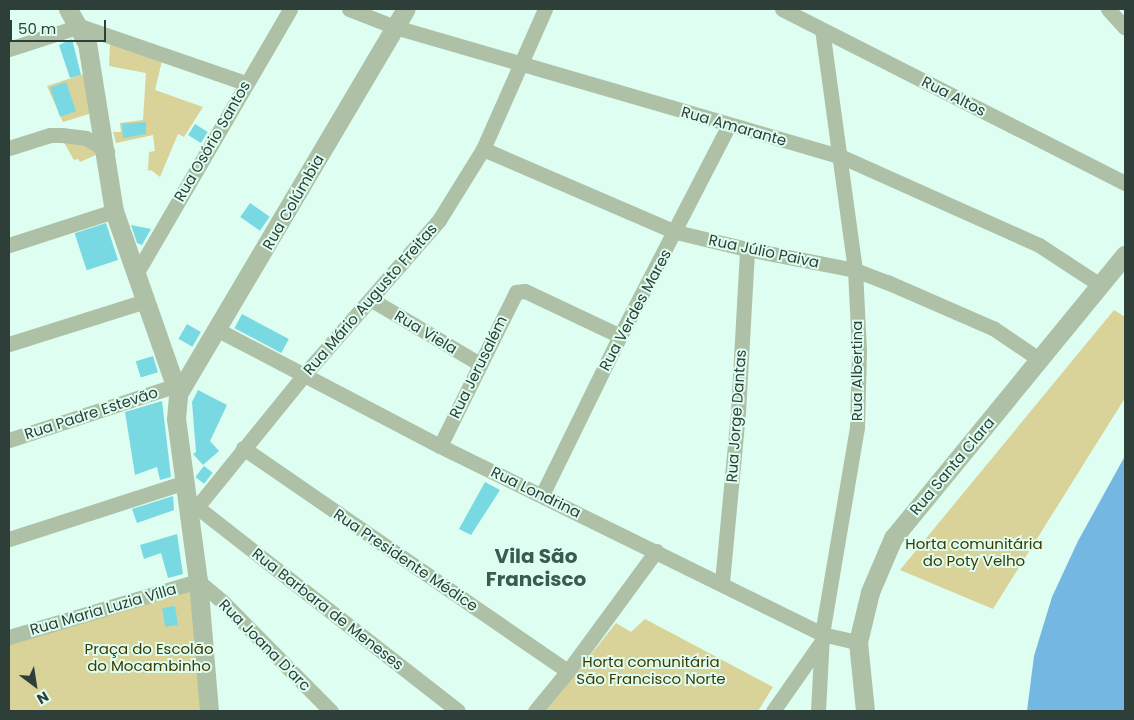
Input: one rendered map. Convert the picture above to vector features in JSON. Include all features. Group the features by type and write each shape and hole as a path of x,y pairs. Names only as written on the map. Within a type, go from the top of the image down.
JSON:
{"street":[{"path":"68,9 80,26 87,43 107,150 114,211 176,390 176,419 185,482 192,510 209,711"},
{"name":"Rua Osório Santos","path":"136,274 290,9"},
{"name":"Rua Amarante","path":"349,9 395,27 840,156 1038,245 1100,285"},
{"name":"Rua Colúmbia","path":"176,390 218,330 406,9"},
{"name":"Rua Mário Augusto Freitas","path":"192,510 303,376 372,300 439,220 483,150 546,9"},
{"name":"Rua Altos","path":"782,9 1125,183"},
{"path":"1108,9 1125,28"},
{"path":"9,50 80,26 246,83"},
{"name":"Rua Albertina","path":"818,711 822,638 857,426 859,350 855,270 822,30"},
{"name":"Rua Verdes Mares","path":"542,495 620,336 676,232 729,125"},
{"path":"9,148 62,135 86,138 107,150"},
{"name":"Rua Júlio Paiva","path":"483,150 676,232 747,249 855,270 984,324 1040,360"},
{"path":"9,245 114,211"},
{"name":"Rua Jorge Dantas","path":"722,582 738,412 747,249"},
{"name":"Rua Santa Clara","path":"865,711 858,642 876,573 893,538 1125,255"},
{"name":"Rua Jerusalém","path":"440,446 480,364 519,291 620,336"},
{"name":"Rua Viela","path":"372,300 480,364"},
{"path":"9,344 145,301"},
{"name":"Rua Londrina","path":"218,330 440,446 722,582 822,638 858,642"},
{"name":"Rua Padre Estevão","path":"9,440 176,390"},
{"name":"Rua Presidente Médice","path":"243,448 568,671"},
{"path":"9,539 185,482"},
{"name":"Rua Barbara de Meneses","path":"192,510 458,711"},
{"path":"535,711 568,671 656,551"},
{"name":"Rua Maria Luzia Vílla","path":"9,637 198,581"},
{"name":"Rua Joana D'arc","path":"198,581 222,601 330,711"},
{"path":"773,711 822,638"}],"green space":[{"path":"110,44 162,61 155,90 203,107 184,137 178,134 160,177 151,170 148,171 149,152 155,151 153,135 116,143 113,132 121,132 120,123 143,120 146,73 109,66"},
{"path":"84,74 92,113 63,122 47,86"},
{"path":"62,139 85,141 98,154 80,162 78,159 74,160"},
{"name":"Horta comunitária do Poty Velho","path":"1114,310 1125,317 1125,398 993,609 900,570"},
{"name":"Praça do Escolão do Mocambinho","path":"197,585 210,711 9,711 9,645"},
{"name":"Horta comunitária São Francisco Norte","path":"645,619 773,687 758,711 546,711 616,623 631,632"}],"water":[{"path":"1125,456 1125,711 1027,711 1034,656 1052,597 1078,541"}],"building":[{"path":"72,39 81,75 70,78 59,45"},
{"path":"66,82 76,111 60,117 50,88"},
{"path":"146,122 146,134 123,138 122,124"},
{"path":"195,124 208,132 201,143 188,135"},
{"path":"250,203 270,217 260,231 240,217"},
{"path":"106,223 118,260 87,270 75,233"},
{"path":"131,225 151,229 142,245 137,243"},
{"path":"242,314 289,339 281,353 234,328"},
{"path":"187,324 201,332 192,347 178,339"},
{"path":"153,356 158,372 141,378 136,361"},
{"path":"198,390 227,405 210,441 219,451 203,465 193,454 196,452 192,402"},
{"path":"162,401 171,477 160,480 157,467 135,475 125,412"},
{"path":"204,466 213,473 204,484 195,477"},
{"path":"485,482 500,490 471,535 459,529"},
{"path":"173,496 174,510 137,523 132,509"},
{"path":"177,534 183,574 168,578 161,553 144,559 140,545"},
{"path":"175,606 178,625 165,627 162,608"}],"district":[{"name":"Vila São Francisco","path":"536,568"}]}
